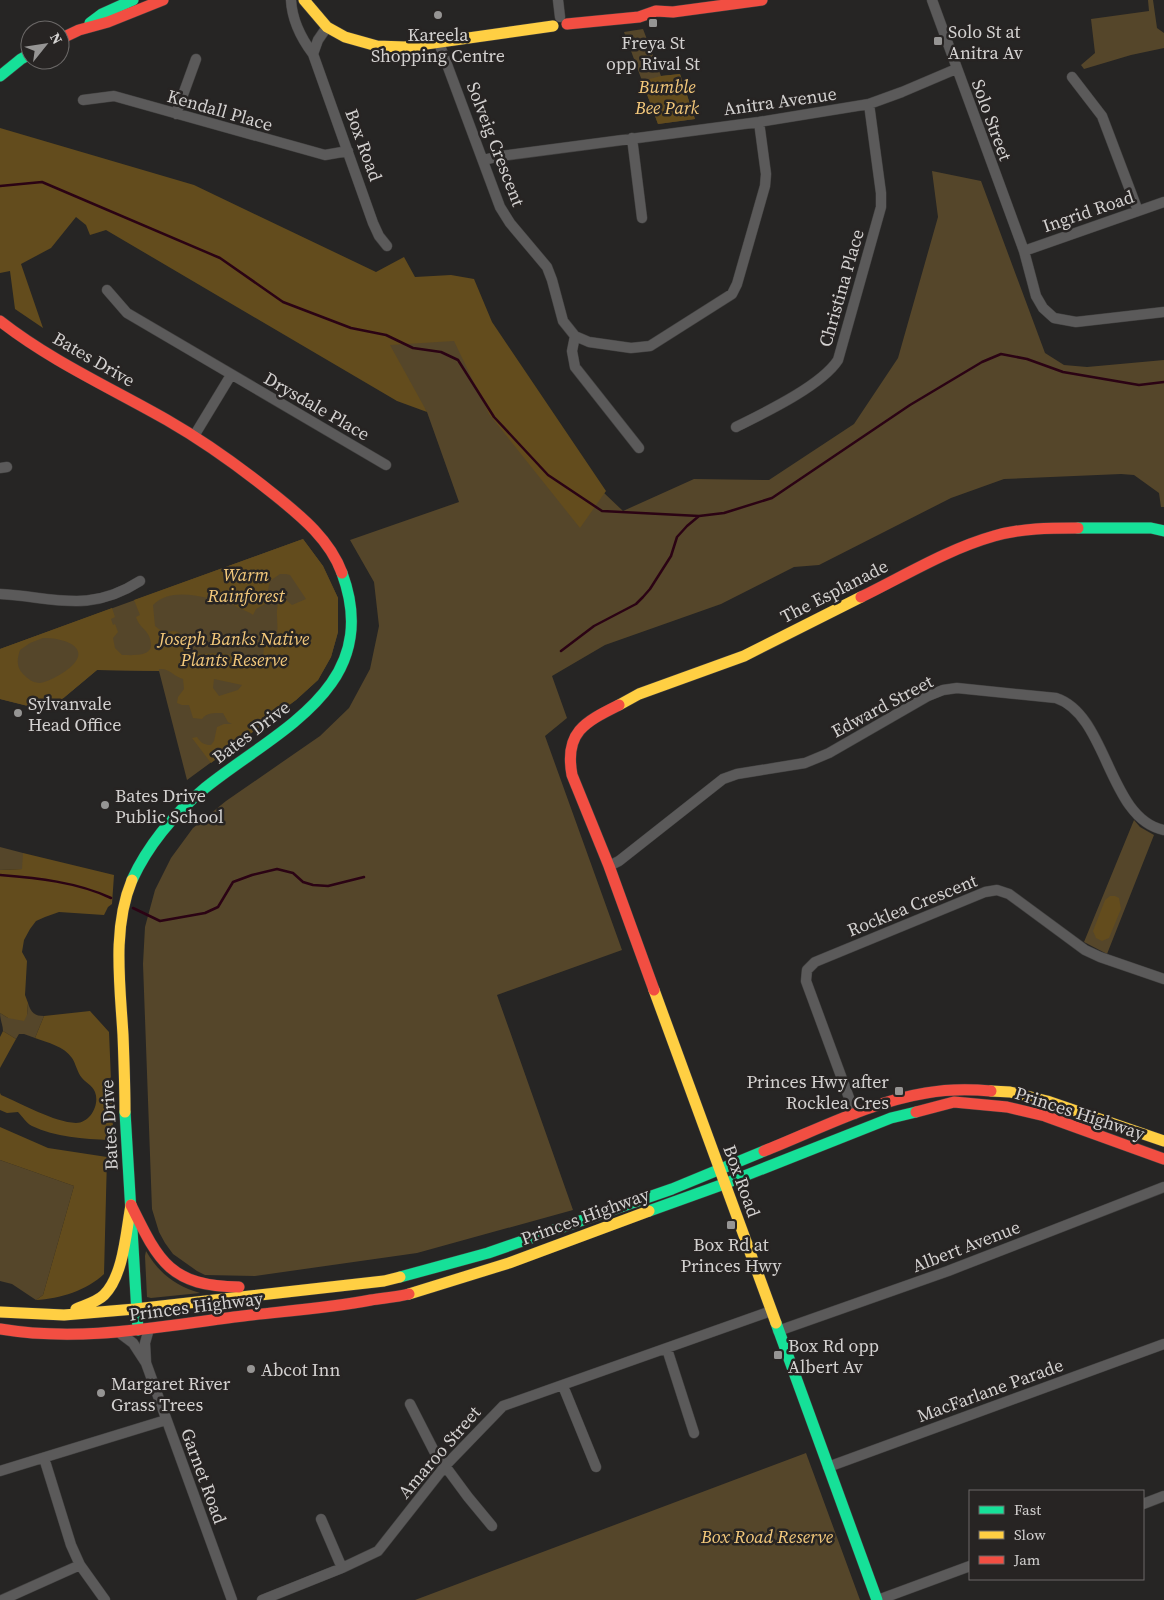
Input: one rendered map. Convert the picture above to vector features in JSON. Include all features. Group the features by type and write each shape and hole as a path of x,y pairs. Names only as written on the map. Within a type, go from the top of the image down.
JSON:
{"main road":[{"path":"70,34 102,14 133,0"},
{"path":"79,30 108,22 163,0"},
{"path":"304,0 324,24 345,37 377,46 406,47 532,30 560,22 639,17 648,20 667,17 678,8 762,0"},
{"path":"310,0 324,24"},
{"path":"0,76 20,60"},
{"name":"Bates Drive","path":"0,321 19,336 194,436 233,462 297,513 319,536 331,550 349,594 352,623 348,646 341,667 330,688 309,710 210,785 179,812 158,834 144,856 124,904 121,960 126,1144 131,1205 135,1309 143,1330"},
{"name":"The Esplanade","path":"572,775 569,759 574,740 578,732 593,718 639,694 744,656 966,545 996,535 1036,528 1151,528 1164,531"},
{"name":"Box Road","path":"572,775 609,866 877,1600"},
{"name":"Princes Highway","path":"0,1312 64,1315 135,1309 384,1281 466,1260 663,1192 855,1114 926,1093 965,1089 1010,1092 1047,1101 1164,1141"},
{"name":"Princes Highway","path":"0,1329 24,1333 74,1335 120,1333 244,1316 326,1308 404,1295 508,1263 724,1184 891,1118 954,1102 1007,1107 1045,1116 1164,1159"},
{"path":"131,1205 154,1250 176,1274 198,1284 229,1288 250,1286 268,1293"},
{"path":"64,1315 99,1298 113,1284 119,1266 131,1205"}],"street":[{"name":"Box Road","path":"291,0 301,37 313,54 376,230 387,246"},
{"path":"558,0 560,22"},
{"name":"Solo Street","path":"932,0 1024,251 1039,303 1054,318 1068,322 1085,322 1164,312"},
{"path":"313,54 324,24"},
{"name":"Solveig Crescent","path":"439,43 500,207 510,224 547,268 563,321 575,336"},
{"path":"176,114 196,59"},
{"name":"Anitra Avenue","path":"484,160 501,156 759,122 869,104 956,69"},
{"path":"1072,77 1102,116 1138,211"},
{"name":"Kendall Place","path":"83,100 114,96 325,155 348,151"},
{"name":"Christina Place","path":"736,427 772,409 819,379 838,360 881,207 869,104"},
{"path":"640,448 575,367 572,351 575,336 594,343 631,348 650,346 732,294 737,284 765,186 766,174 759,122"},
{"path":"632,138 642,218"},
{"name":"Ingrid Road","path":"1024,251 1164,202"},
{"name":"Drysdale Place","path":"107,290 127,313 386,465"},
{"path":"194,436 231,375"},
{"path":"0,594 59,602 79,602 121,591 140,581"},
{"name":"Edward Street","path":"609,866 619,861 723,779 737,774 805,763 828,753 928,696 942,690 957,688 1056,698 1066,701 1074,707 1087,726 1129,805 1141,820 1148,825 1164,830"},
{"name":"Rocklea Crescent","path":"855,1114 806,981 807,970 815,962 985,892 997,890 1010,894 1085,950 1164,979"},
{"name":"Albert Avenue","path":"778,1331 948,1271 1164,1187"},
{"name":"Amaroo Street","path":"262,1600 342,1568 378,1551 444,1466 503,1406 771,1312"},
{"name":"Garnet Road","path":"143,1330 146,1363 232,1600"},
{"name":"Garnet Road","path":"120,1333 133,1343 146,1363"},
{"name":"MacFarlane Parade","path":"828,1467 1164,1344"},
{"path":"667,1349 694,1433"},
{"path":"563,1386 596,1467"},
{"path":"410,1404 434,1451 444,1466 492,1526"},
{"path":"0,1471 166,1420"},
{"path":"44,1458 71,1545 80,1566 104,1600"},
{"path":"1144,1504 1164,1496"},
{"path":"321,1519 342,1568"},
{"path":"2,1600 80,1566"},
{"path":"877,1600 969,1566"}],"green space":[{"path":"1148,0 1153,0 1157,28 1164,33 1164,48 1131,55 1084,69 1081,65 1095,53 1091,19 1149,11"},
{"name":"Bumble Bee Park","path":"643,29 661,76 680,74 695,119 658,124 624,32"},
{"name":"Bumble Bee Park","path":"680,74 695,119 658,124 642,81"},
{"path":"0,128 194,185 376,272 404,257 415,277 451,275 474,279 492,322 606,491 580,528 489,414 454,341 390,345 427,412 397,401 106,230 90,235 86,225 76,217 51,248 21,264 43,328 15,309 10,271 0,273"},
{"path":"932,171 981,181 1045,353 1064,365 1087,367 1164,360 1164,507 1161,507 1159,493 1134,475 1004,479 951,498 819,565 794,567 721,604 605,645 552,676 567,718 545,736 622,950 497,995 573,1210 417,1253 255,1276 205,1275 197,1271 173,1254 165,1243 159,1232 152,1209 143,964 145,927 155,890 171,858 193,828 226,801 320,736 349,708 370,669 379,626 374,582 350,540 459,502 427,412 340,295 443,276 503,397 623,511 694,479 769,480 854,424 898,358 938,217"},
{"name":"Joseph Banks Native Plants Reserve","path":"303,539 323,566 338,598 338,632 331,657 318,680 296,700 187,780 159,671 97,670 48,711 0,699 0,649"},
{"name":"Joseph Banks Native Plants Reserve","path":"303,539 323,566 338,598 338,632 331,657 318,680 296,700 211,763 192,738 197,737 206,745 211,745 214,741 217,727 224,724 232,724 228,722 223,713 209,714 202,719 193,718 189,705 177,703 178,697 184,689 183,679 166,670 97,670 48,711 0,699 0,649 112,608 115,617 111,619 118,632 113,638 115,648 122,655 139,655 148,652 151,643 149,636 137,620 136,617 140,615 134,600","holes":["280,574 290,575 306,599 292,605 284,598 279,601 276,638 270,642 259,643 264,649 263,655 257,660 248,661 242,653 231,655 221,653 201,654 189,648 177,632 166,632 155,626 153,605 161,599 170,596 191,595 213,599 233,604 253,615 256,609 265,604 270,581","43,638 63,641 76,648 78,653 77,659 57,677 40,683 35,682 23,674 19,669 18,663 20,650 30,643","214,679 242,685 238,690 219,696 213,688"]},
{"path":"1134,820 1140,827 1154,835 1107,954 1084,942"},
{"path":"0,847 23,853 23,869 0,870"},
{"path":"23,853 114,875 112,904 104,915 59,912 36,921 30,929 24,940 22,952 27,961 25,995 28,1003 27,1015 24,1021 8,1018 0,1013 0,870 22,869"},
{"path":"1110,896 1119,898 1121,909 1109,938 1102,941 1096,938 1093,931 1105,900"},
{"path":"28,1003 34,1013 44,1016 35,1038 19,1034 16,1039 3,1031 0,1013 8,1018 27,1015"},
{"path":"90,1011 109,1032 113,1128 109,1140 50,1133 30,1125 18,1112 7,1113 0,1110 0,1093 28,1108 67,1122 81,1122 89,1117 95,1108 95,1092 80,1076 72,1058 60,1048 35,1038 44,1016"},
{"path":"3,1031 16,1039 0,1068 0,1037"},
{"path":"0,1127 48,1148 107,1157 104,1274 90,1285 64,1296 36,1300 43,1295 74,1186 0,1160"},
{"path":"0,1160 74,1186 43,1295 36,1300 12,1284 0,1281"},
{"path":"146,1251 156,1266 168,1278 183,1287 200,1293 147,1297"},
{"name":"Box Road Reserve","path":"806,1453 860,1600 415,1600"}],"waterway":[{"path":"0,186 42,182 220,258 283,302 351,328 386,335 413,348 441,352 458,360 494,417 548,475 602,511 699,516 724,513 772,498 910,405 982,362 1001,354 1027,359 1063,372 1139,385 1164,382"},
{"path":"561,651 594,626 636,604 650,589 671,556 677,537 699,516"},
{"path":"133,908 160,921 205,913 218,907 233,882 277,869 293,873 303,882 313,885 328,886 364,877"},
{"path":"0,875 71,884 111,898"}],"traffic: fast":[{"path":"90,23 102,14 133,0"},
{"path":"0,76 20,60"},
{"path":"1078,528 1151,528 1164,531"},
{"path":"132,880 154,841 183,808 205,788 291,725 316,702 336,676 348,647 351,613 342,573"},
{"path":"125,1112 138,1330"},
{"path":"649,1211 724,1184 891,1118 916,1112"},
{"path":"400,1277 488,1253 672,1189 764,1151"},
{"path":"776,1323 877,1600"}],"traffic: slow":[{"path":"304,0 327,27 345,37 377,46 405,47 553,26"},
{"path":"619,705 639,694 744,656 861,597"},
{"path":"125,1112 119,956 122,917 132,880"},
{"path":"654,990 776,1323"},
{"path":"991,1091 1010,1092 1047,1101 1164,1141"},
{"path":"76,1309 98,1300 111,1286 120,1265 131,1205"},
{"path":"409,1294 509,1263 649,1211"},
{"path":"0,1312 64,1315 135,1309 384,1281 400,1277"}],"traffic: jam":[{"path":"70,34 108,22 163,0"},
{"path":"567,24 639,17 656,11 673,12 762,0"},
{"path":"0,321 40,349 182,429 236,465 286,504 314,530 330,550 342,573"},
{"path":"861,597 943,555 977,541 1005,533 1026,530 1078,528"},
{"path":"619,705 596,717 580,730 574,738 570,760 572,775 609,866 654,990"},
{"path":"764,1151 864,1110 905,1097 951,1090 991,1091"},
{"path":"916,1112 954,1102 1007,1107 1045,1116 1164,1159"},
{"path":"131,1205 150,1242 159,1256 170,1267 182,1276 197,1282 216,1286 239,1287"},
{"path":"0,1329 61,1334 122,1332 323,1307 409,1294"}],"place":[{"name":"Kareela Shopping Centre","path":"438,15"},
{"name":"Freya St opp Rival St","path":"653,23"},
{"name":"Solo St at Anitra Av","path":"938,41"},
{"name":"Sylvanvale Head Office","path":"18,713"},
{"name":"Bates Drive Public School","path":"105,805"},
{"name":"Princes Hwy after Rocklea Cres","path":"899,1091"},
{"name":"Box Rd at Princes Hwy","path":"731,1225"},
{"name":"Box Rd opp Albert Av","path":"778,1355"},
{"name":"Abcot Inn","path":"251,1369"},
{"name":"Margaret River Grass Trees","path":"101,1393"}],"park label":[{"name":"Warm Rainforest","path":"246,584"}]}
